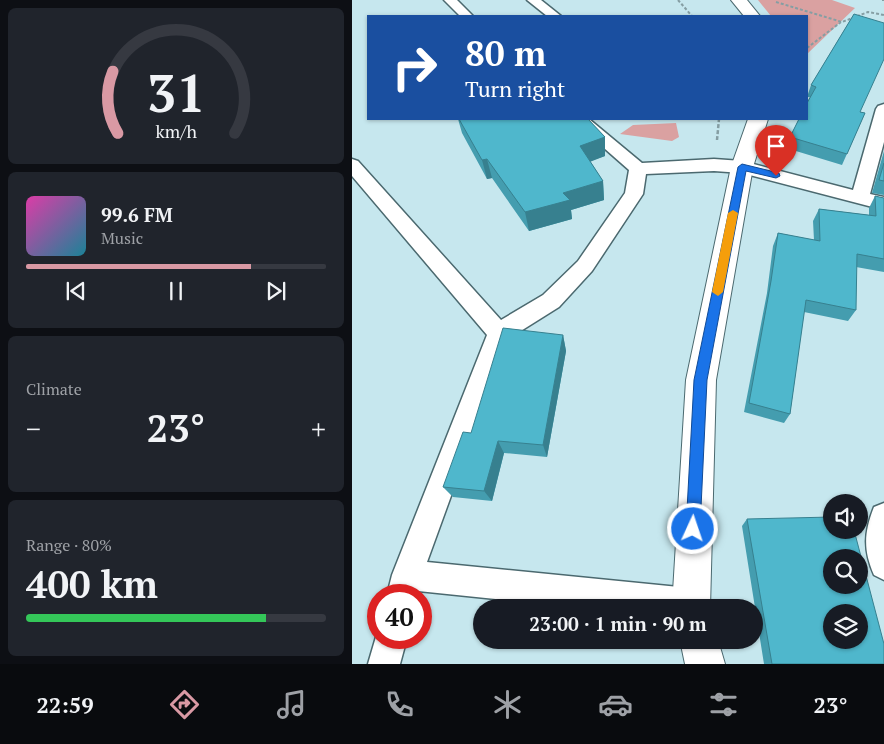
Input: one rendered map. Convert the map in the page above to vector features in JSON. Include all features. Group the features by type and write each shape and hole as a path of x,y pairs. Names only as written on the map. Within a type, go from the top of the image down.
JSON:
{"street":[{"path":"740,0 751,15"},
{"path":"690,599 700,380 742,167 758,120"},
{"path":"701,649 705,664"}],"lane":[{"path":"450,0 467,15"},
{"path":"533,0 554,15"},
{"path":"860,197 884,109"},
{"path":"580,120 638,169 714,165 742,167 884,204"},
{"path":"352,165 499,332"},
{"path":"405,584 499,332 551,301 585,266 634,194 638,169"},
{"path":"884,517 879,537 884,565"},
{"path":"432,587 604,599"},
{"path":"384,664 388,649"}],"path":[{"path":"678,0 691,15"},
{"path":"771,0 842,22"},
{"path":"808,47 842,22 868,12 884,15"}],"shaded area":[{"path":"758,0 832,0 855,8 808,53 808,15 770,15"},
{"path":"676,123 679,137 672,141 620,134 633,125"}],"building":[{"path":"854,14 884,23 884,59 860,112 865,113 847,154 790,137 798,120 808,120 808,101 816,87 811,85"},
{"path":"460,120 589,120 605,137 580,146 603,181 563,193 570,200 525,212 487,159 482,160"},
{"path":"884,163 884,181 879,180"},
{"path":"875,196 884,198 884,259 857,254 856,310 806,300 790,414 749,403 778,233 820,241 819,209 876,216"},
{"path":"503,328 563,335 543,445 498,441 484,491 443,487 463,432 471,433"},
{"path":"823,517 823,539 856,539 859,549 823,549 823,594 868,594 868,583 884,644 884,664 772,664 763,612 763,599 761,599 747,519"}],"slow traffic":[{"path":"718,292 733,213"}],"route":[{"path":"693,529 700,380 742,167 776,176"}]}
